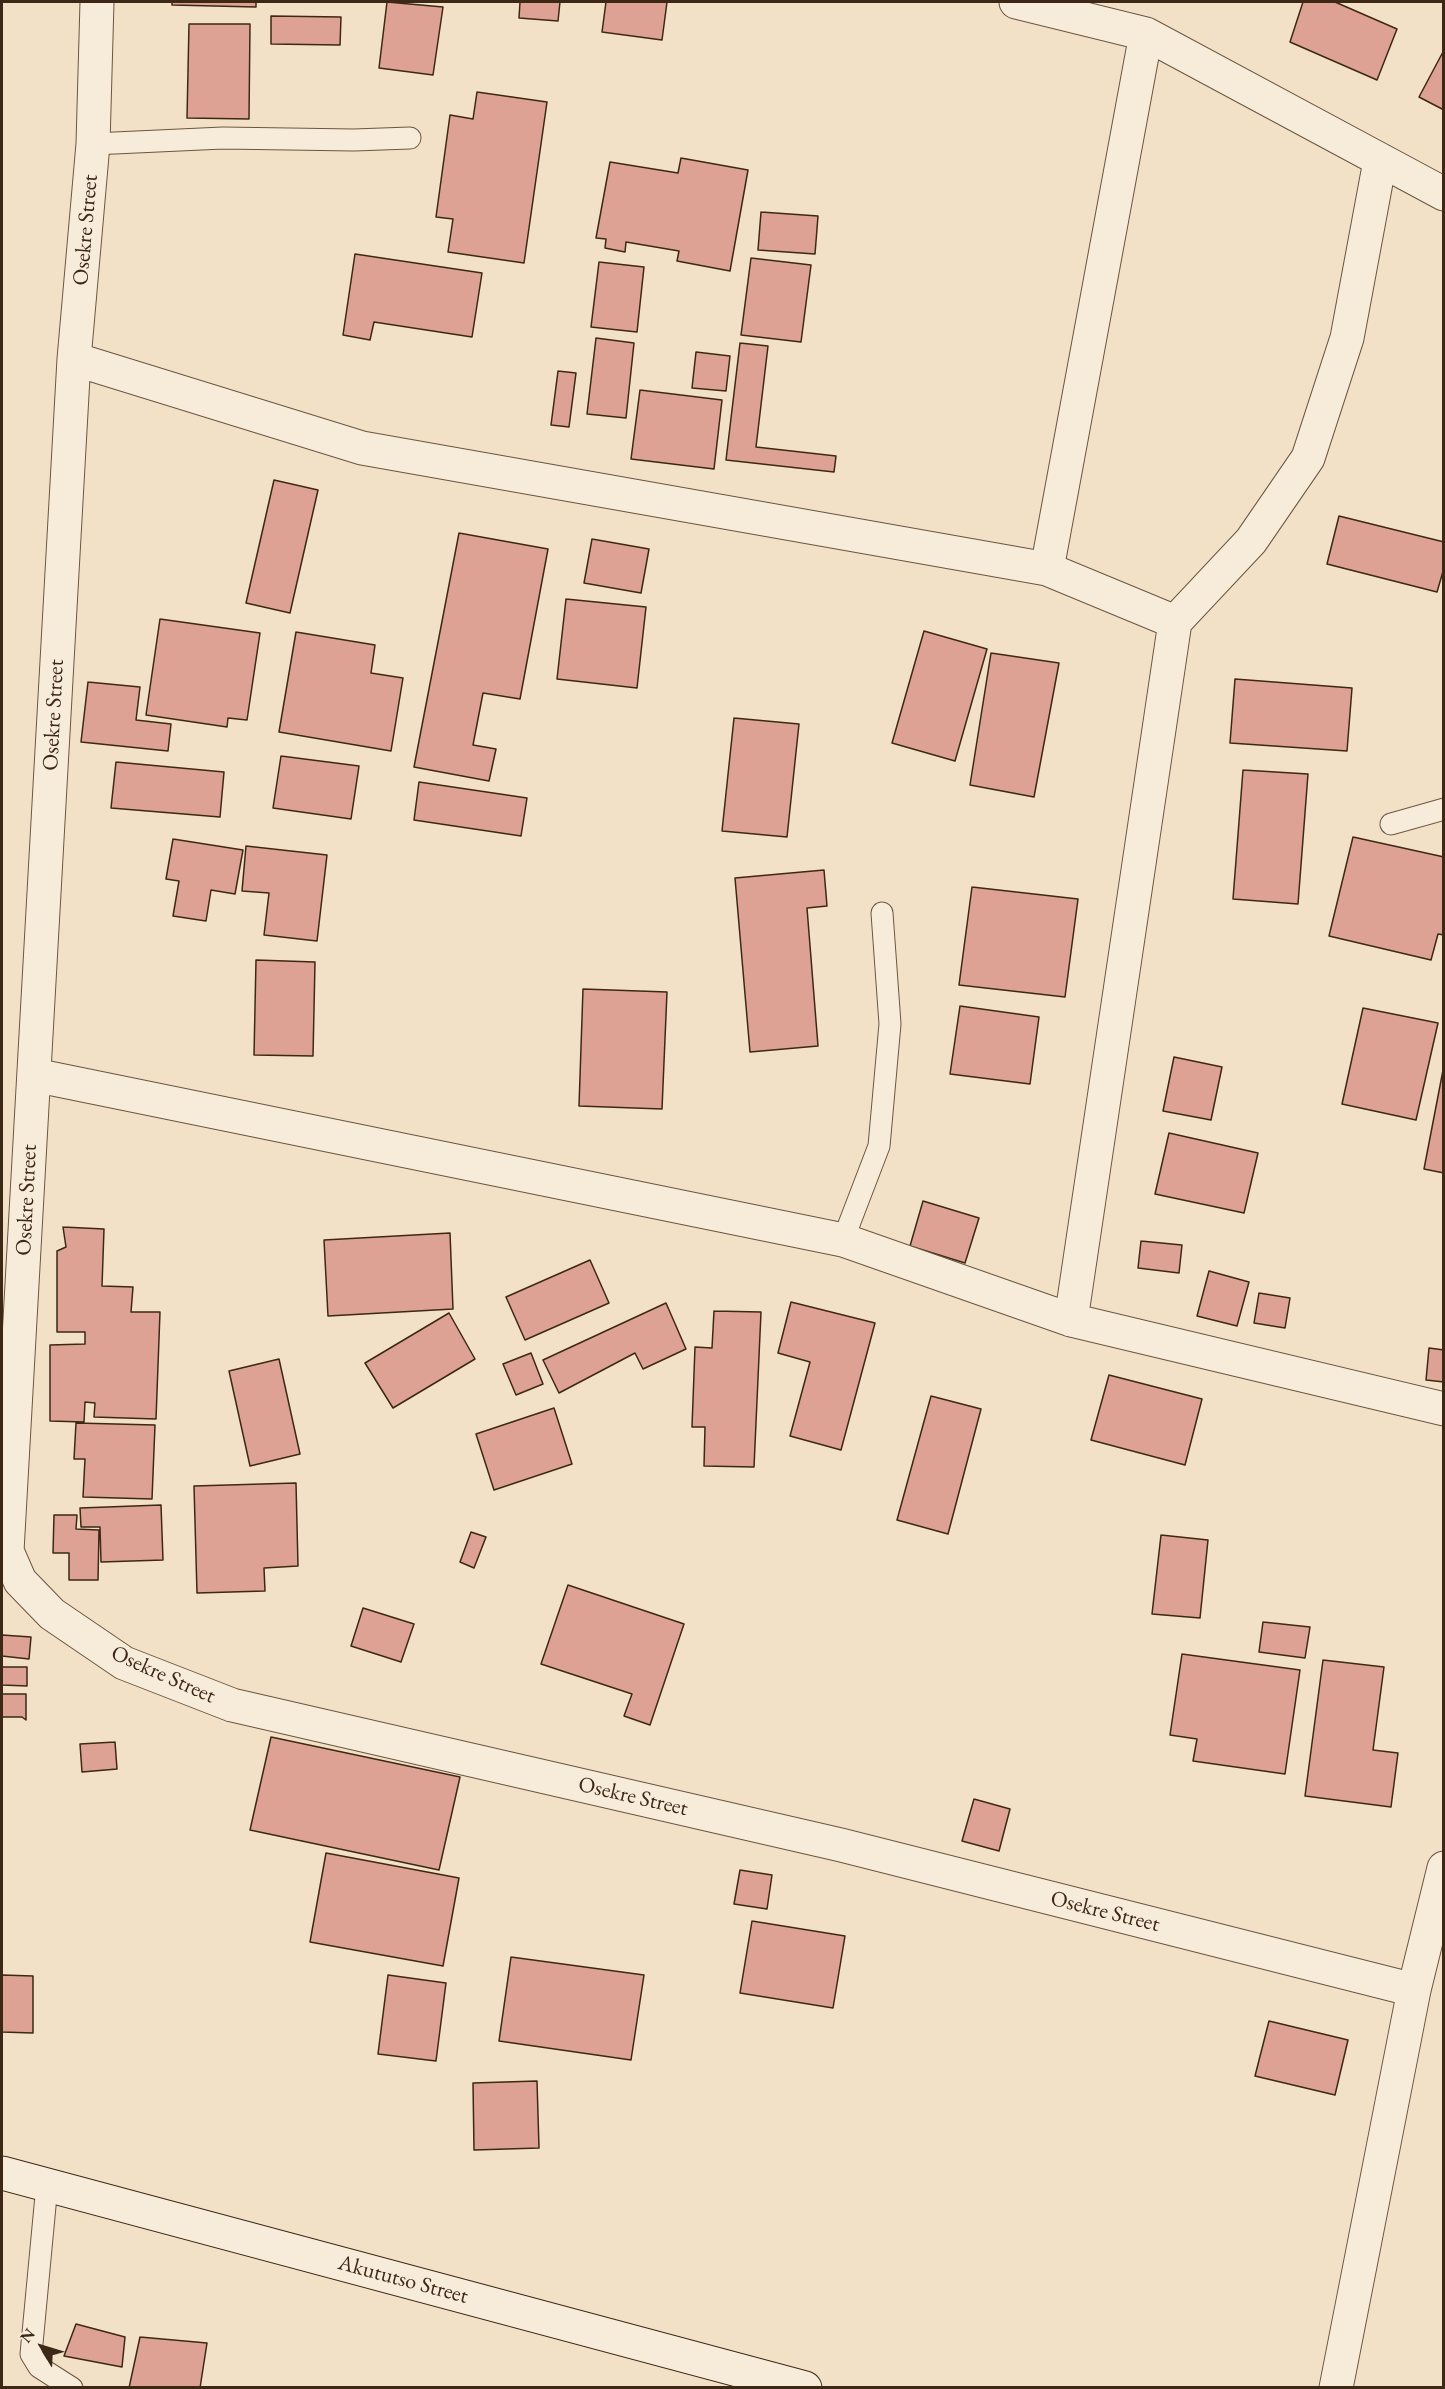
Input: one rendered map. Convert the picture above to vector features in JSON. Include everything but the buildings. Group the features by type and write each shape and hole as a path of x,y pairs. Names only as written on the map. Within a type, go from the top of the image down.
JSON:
{"street":[{"name":"Osekre Street","path":"97,2 93,144 74,359 34,1075 4,1551 20,1581 52,1614 124,1663 232,1705 841,1845 1414,1990"},
{"path":"1016,2 1146,34 1443,194"},
{"path":"1047,569 1146,34"},
{"path":"1071,1320 1175,621 1251,541 1308,458 1347,338 1380,161"},
{"path":"74,359 362,448 1047,569 1175,621"},
{"path":"34,1075 843,1240 1071,1320 1443,1408"},
{"path":"1336,2388 1414,1990 1443,1868"},
{"name":"Akututso Street","path":"2,2173 805,2388"}],"lane":[{"path":"93,144 224,138 354,140 410,138"},
{"path":"1391,824 1443,809"},
{"path":"843,1240 879,1146 890,1024 882,913"},
{"path":"47,2185 31,2354 39,2367 72,2388"}]}
